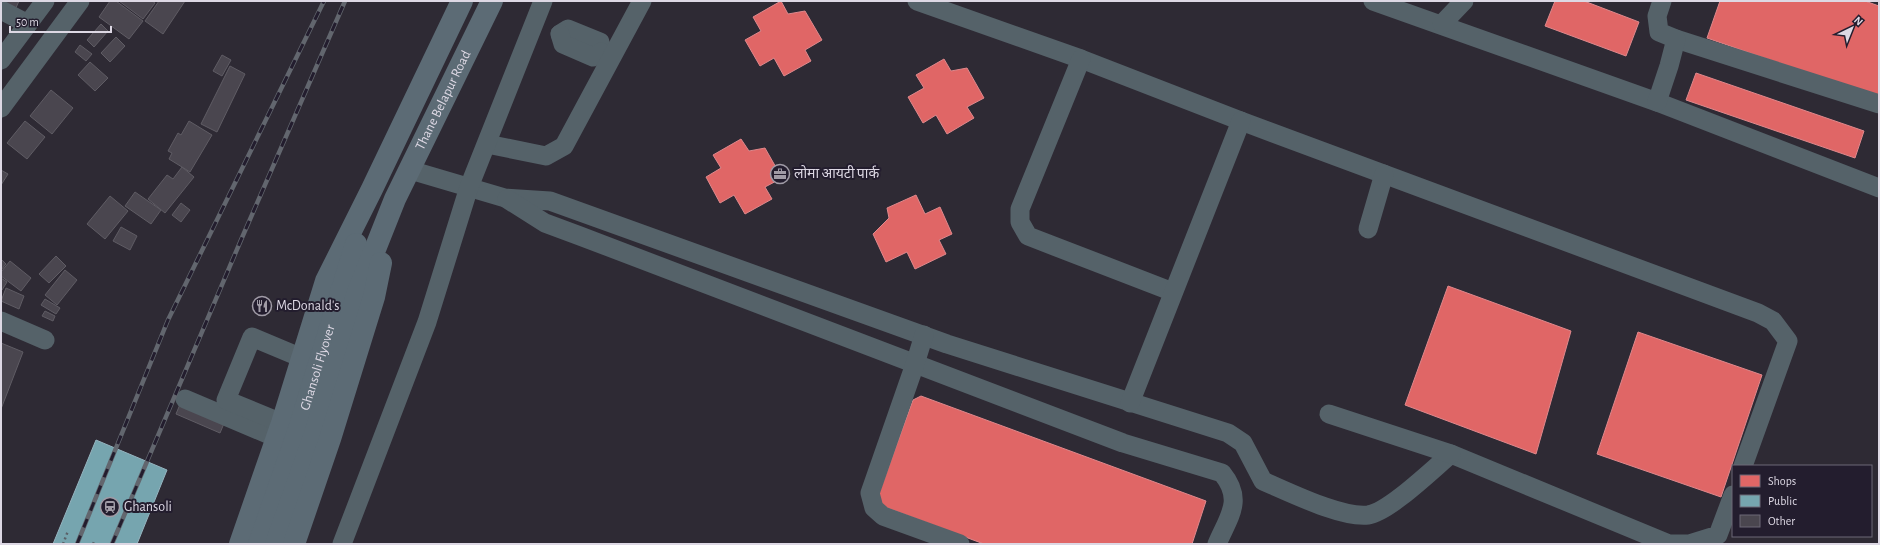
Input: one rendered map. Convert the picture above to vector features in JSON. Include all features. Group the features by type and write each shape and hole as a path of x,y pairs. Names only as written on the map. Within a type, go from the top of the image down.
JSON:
{"main road":[{"name":"Thane Belapur Road","path":"372,189 462,1"},
{"name":"Thane Belapur Road","path":"395,199 492,1"},
{"name":"Ghansoli Flyover","path":"276,544 315,434 351,289 372,189"},
{"path":"240,544 279,431 326,281 372,189"},
{"name":"Ghansoli Flyover","path":"259,544 299,429 351,289 395,199"},
{"path":"294,544 330,440 374,297 395,199"}],"street":[{"path":"1,60 45,1"},
{"path":"1,108 80,1"},
{"path":"342,544 427,322 469,187 543,1"},
{"path":"487,144 546,156 564,146 607,56 642,1"},
{"path":"918,1 1081,59 1241,121 1758,313 1773,321 1788,341 1743,465"},
{"path":"1373,1 1442,24 1657,102 1879,188"},
{"path":"1442,24 1464,1"},
{"path":"1662,1 1657,16 1659,32 1676,39 1879,104"},
{"path":"1,10 28,24"},
{"path":"534,23 560,34 568,29 600,42 607,56"},
{"path":"1657,102 1676,39"},
{"path":"1081,59 1020,209 1020,222 1028,236 1173,292"},
{"path":"1130,403 1241,121"},
{"path":"410,170 505,198 550,201 924,335 1130,403 1228,433 1243,443 1263,481 1345,514 1368,515 1388,506 1451,454"},
{"path":"1368,228 1384,174"},
{"path":"505,198 545,223 1123,443 1222,473 1232,485 1234,501 1217,544"},
{"path":"1,321 45,340"},
{"path":"924,335 870,493 874,508 883,516 960,544"},
{"path":"279,431 226,400 252,337 302,358"},
{"path":"185,399 279,431"},
{"path":"1329,414 1451,454 1669,544 1689,544 1718,535 1732,498"}],"path":[{"path":"63,544 68,531"}],"building: Shops":[{"path":"781,1 788,14 805,11 822,40 805,50 811,61 784,76 774,58 760,66 745,40 761,31 753,17"},
{"path":"1555,1 1584,1 1639,22 1626,56 1545,26"},
{"path":"1720,1 1865,1 1879,6 1879,98 1707,38"},
{"path":"944,59 951,71 967,68 984,98 967,107 974,118 947,134 936,115 923,123 908,97 924,88 916,75"},
{"path":"1696,73 1864,131 1855,158 1686,100"},
{"path":"741,139 749,151 765,148 782,178 765,187 772,199 745,214 734,195 720,203 706,177 721,168 713,155"},
{"path":"916,195 925,214 940,207 952,234 939,240 946,254 915,269 907,252 886,262 873,234 889,218 887,208"},
{"path":"1448,286 1571,331 1536,454 1405,405"},
{"path":"1638,332 1762,375 1721,497 1597,454"},
{"path":"921,396 1206,501 1192,544 984,544 882,506 878,496 913,400"}],"building: Public":[{"name":"Ghansoli","path":"96,440 167,470 137,544 53,544"}],"building: Other":[{"path":"1,1 19,1 15,10"},
{"path":"110,1 116,1 143,21 129,39 99,17"},
{"path":"119,1 152,1 155,3 143,19"},
{"path":"159,1 185,1 163,34 145,21"},
{"path":"101,24 108,31 94,47 87,40"},
{"path":"116,37 125,46 110,62 101,53"},
{"path":"80,45 92,54 86,61 75,52"},
{"path":"222,55 231,60 222,76 213,71"},
{"path":"90,62 108,78 95,91 78,75"},
{"path":"230,66 245,74 217,132 201,124"},
{"path":"51,90 73,108 52,134 30,116"},
{"path":"25,121 45,137 27,159 7,143"},
{"path":"189,121 212,135 190,172 169,159 172,153 168,151 178,133 181,135"},
{"path":"182,167 194,177 165,213 148,199 167,175 173,179"},
{"path":"1,170 8,174 1,185"},
{"path":"135,192 161,210 151,224 125,206"},
{"path":"110,196 128,211 105,239 87,224"},
{"path":"181,203 190,210 181,222 172,215"},
{"path":"121,227 137,236 130,250 113,241"},
{"path":"56,256 66,266 49,283 39,274"},
{"path":"1,259 6,264 1,270"},
{"path":"10,261 31,278 21,291 1,276 1,272"},
{"path":"65,270 77,280 57,305 45,295"},
{"path":"1,278 7,282 2,290 1,289"},
{"path":"6,288 24,296 19,309 1,301"},
{"path":"45,299 60,308 56,314 41,305"},
{"path":"45,311 55,316 53,321 42,316"},
{"path":"1,343 23,352 1,409"},
{"path":"181,402 225,421 220,433 176,414"}],"railway":[{"path":"77,544 168,320 324,1"},
{"path":"112,544 241,240 345,1"}],"place":[{"name":"लोमा आयटी पार्क","path":"780,174"},
{"name":"McDonald's","path":"262,306"},
{"name":"Ghansoli","path":"110,507"}]}
